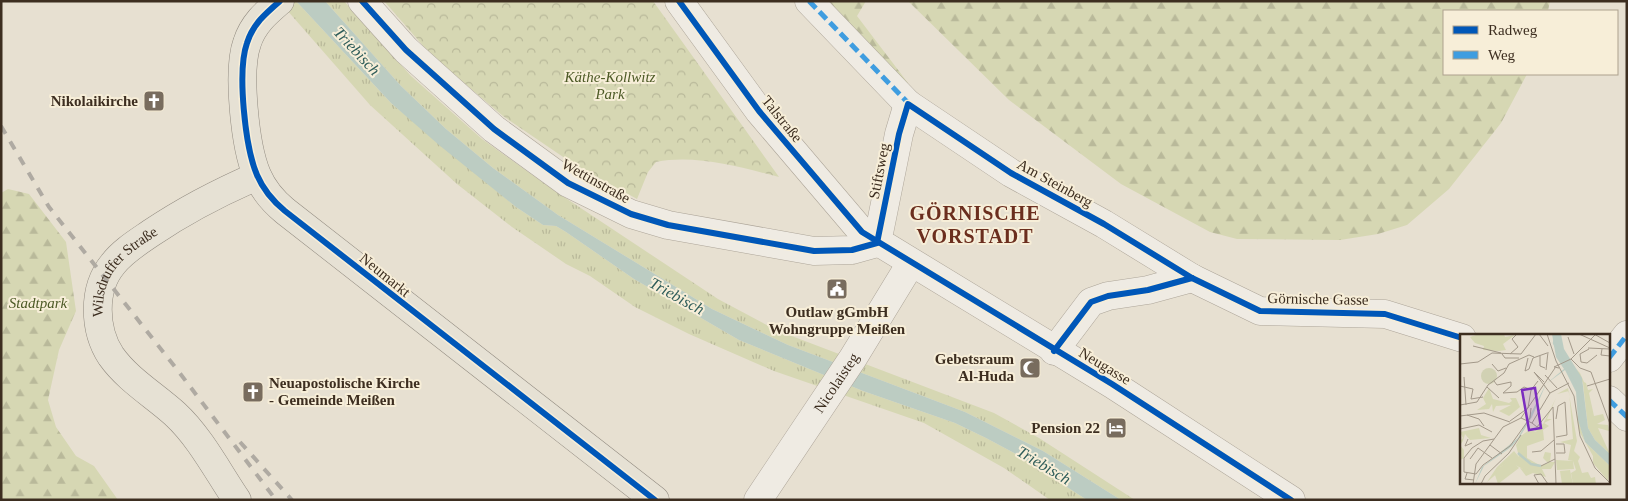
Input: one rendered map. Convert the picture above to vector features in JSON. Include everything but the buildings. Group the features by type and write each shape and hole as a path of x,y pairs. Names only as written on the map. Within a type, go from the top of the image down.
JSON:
{"main road":[{"name":"Neumarkt","path":"269,5 246,44 244,84 249,144 257,176 267,191 285,212 655,500"},
{"name":"Wilsdruffer Straße","path":"237,500 176,415 129,377 112,358 102,341 98,318 98,297 104,277 122,255 201,201 257,176"}],"street":[{"name":"Wettinstraße","path":"362,1 406,50 494,130 568,183 631,214 668,225 814,251 852,250 877,243"},
{"name":"Talstraße","path":"679,1 759,111 862,232 877,243"},
{"name":"Am Steinberg","path":"809,1 908,104 1012,173 1104,224 1192,278"},
{"name":"Stiftsweg","path":"877,243 899,134 908,104"},
{"name":"Neugasse","path":"877,243 1054,351 1112,384 1291,500"},
{"name":"Nicolaisteg","path":"758,500 853,358 911,263"},
{"path":"1054,351 1091,302 1108,296 1148,290 1192,278"},
{"name":"Görnische Gasse","path":"1192,278 1260,311 1385,314 1415,325 1460,337"},
{"path":"1610,357 1627,335"},
{"path":"1610,401 1627,417"}],"green space":[{"path":"279,1 296,1 391,103 516,207 543,225 556,226 634,279 739,340 863,391 955,423 1016,454 1087,500 1050,500 1004,468 924,423 774,371 689,334 635,307 590,276 566,264 512,227 457,184 370,105"},
{"path":"325,1 344,1 411,76 482,139 552,189 718,299 776,330 994,413 1039,438 1135,500 1121,500 1043,451 965,412 788,345 712,309 558,215 493,168 446,129 401,86"},
{"name":"Käthe-Kollwitz Park","path":"384,1 653,1 779,177 702,161 671,160 656,162 648,172 637,199 572,163 503,116 432,56"},
{"path":"814,1 866,1 857,16 908,83 892,80"},
{"path":"908,1 1550,1 1548,10 1443,10 1443,75 1526,75 1501,123 1449,189 1407,225 1378,234 1340,240 1237,239 1210,232 1121,184 1009,100"},
{"name":"Stadtpark","path":"8,189 29,194 66,242 76,311 59,350 48,400 56,427 76,456 94,466 118,500 1,500 1,193"}],"water":[{"name":"Triebisch","path":"296,1 325,1 401,86 446,129 493,168 558,215 712,309 788,345 965,412 1043,451 1121,500 1087,500 1016,454 955,423 863,391 739,340 634,279 556,226 543,225 516,207 439,145 391,103"}],"railway":[{"path":"1,126 49,207 179,372 276,500"},
{"path":"240,442 292,500"}],"marked path":[{"path":"809,1 912,107"},
{"path":"1610,357 1627,335"},
{"path":"1610,401 1627,417"}],"cycle path":[{"path":"280,1 253,30 247,43 243,71 244,109 249,146 257,175 269,195 285,211 655,500"},
{"path":"362,1 406,50 494,129 568,183 631,214 668,225 814,251 852,250 877,243"},
{"path":"679,1 759,111 862,232 1112,384 1291,500"},
{"path":"877,243 899,134 908,104 1011,173 1104,224 1192,278 1260,311 1385,314 1460,337"},
{"path":"1054,351 1091,302 1108,296 1148,290 1192,278"}],"place":[{"name":"Nikolaikirche","path":"154,101"},
{"name":"Outlaw gGmbH Wohngruppe Meißen","path":"837,289"},
{"name":"Gebetsraum Al-Huda","path":"1030,368"},
{"name":"Neuapostolische Kirche - Gemeinde Meißen","path":"253,392"},
{"name":"Pension 22","path":"1116,428"}],"district":[{"name":"GÖRNISCHE VORSTADT","path":"975,224"}]}
